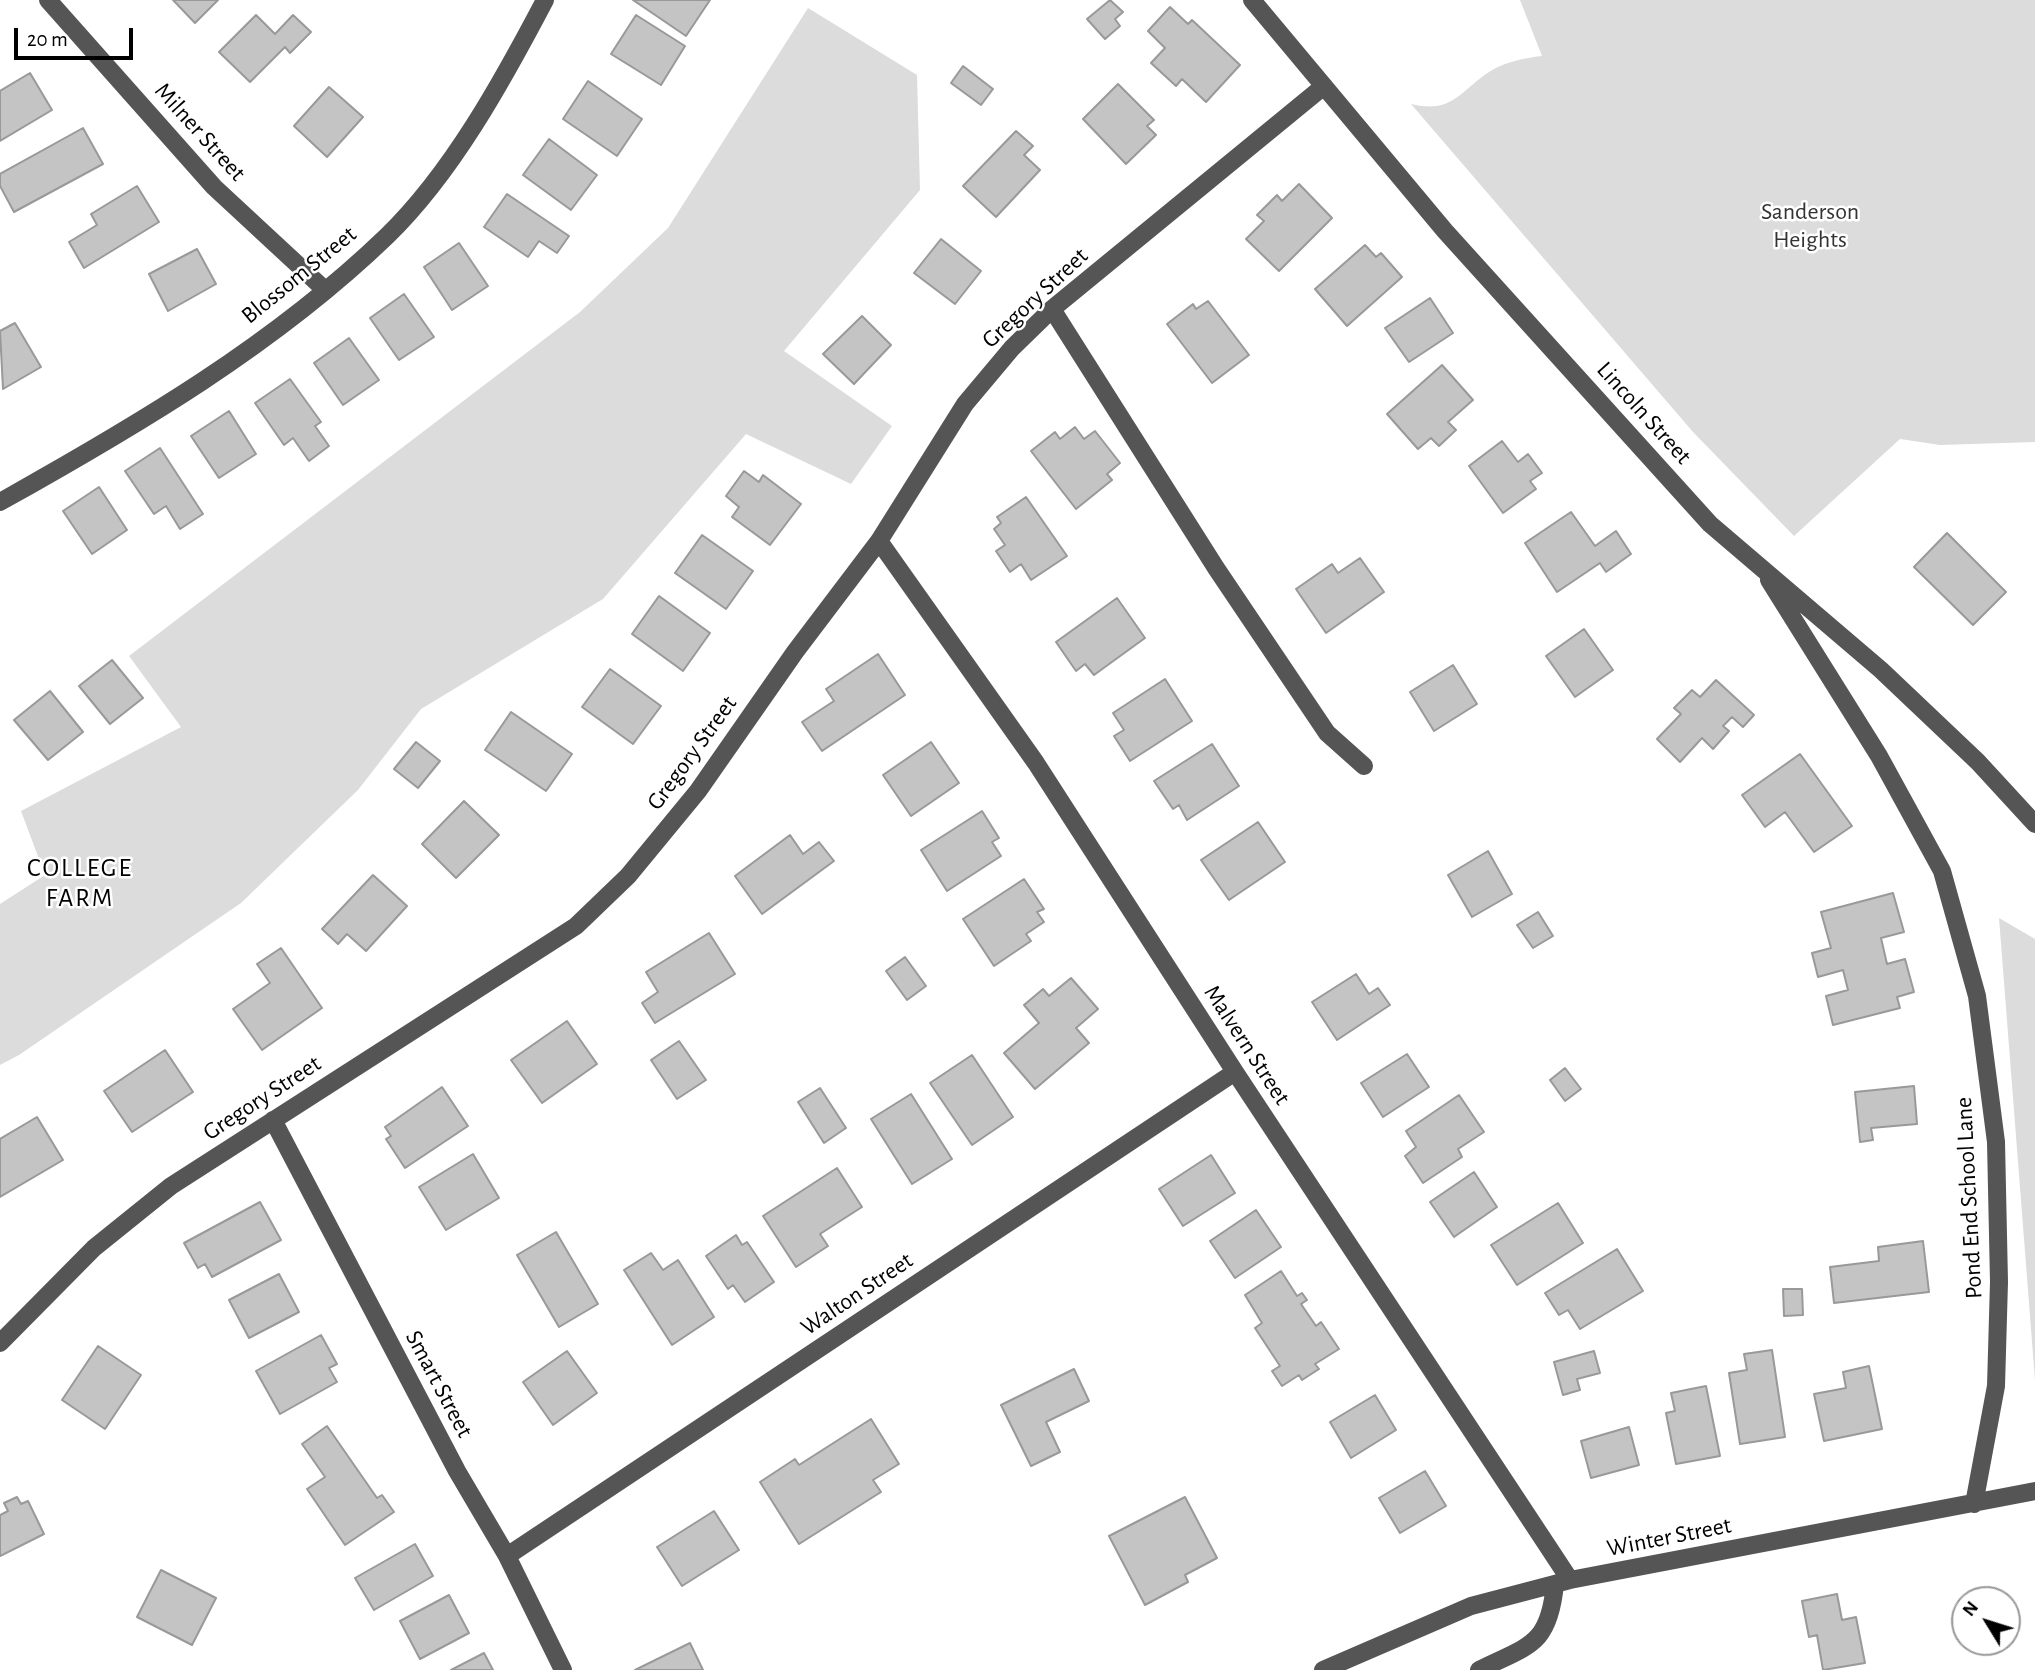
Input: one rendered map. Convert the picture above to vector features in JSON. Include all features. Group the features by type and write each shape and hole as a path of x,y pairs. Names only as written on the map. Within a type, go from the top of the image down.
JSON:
{"street":[{"name":"Milner Street","path":"48,0 214,187 324,289"},
{"name":"Blossom Street","path":"0,502 83,456 199,384 324,289 388,236 443,169 501,83 545,0"},
{"name":"Lincoln Street","path":"1252,0 1445,231 1710,524 1881,670 1978,762 2035,824"},
{"name":"Gregory Street","path":"0,1343 94,1248 171,1186 576,926 628,877 698,791 795,652 879,541 965,404 1012,348 1052,310 1324,86"},
{"path":"1052,310 1216,568 1327,733 1364,766"},
{"name":"Malvern Street","path":"879,541 1036,763 1562,1582"},
{"name":"Pond End School Lane","path":"1759,565 1879,756 1942,871 1976,996 1996,1142 1999,1282 1996,1386 1974,1504"},
{"name":"Walton Street","path":"507,1556 1235,1072"},
{"name":"Smart Street","path":"273,1120 457,1471 507,1556 564,1670"},
{"name":"Winter Street","path":"1323,1670 1471,1606 1562,1582 2035,1491"},
{"path":"1479,1670 1538,1641 1562,1582"}],"green space":[{"name":"Sanderson Heights","path":"1520,0 2035,0 2035,442 1940,445 1900,439 1794,536 1693,432 1411,104 1446,104 1501,66 1542,56"},
{"path":"808,8 917,75 920,190 784,351 892,426 851,484 746,434 603,599 421,709 358,790 241,903 19,1055 0,1065 0,904 45,875 21,811 181,727 129,656 580,312 668,228"},
{"path":"1999,918 2035,939 2035,1380"}],"building":[{"path":"173,0 218,0 195,23"},
{"path":"633,0 710,0 686,36"},
{"path":"1110,0 1123,12 1115,19 1120,26 1105,39 1087,19"},
{"path":"1170,7 1188,24 1192,20 1240,65 1206,102 1182,79 1176,86 1151,63 1165,48 1148,31"},
{"path":"256,15 275,34 293,15 311,32 290,53 285,47 250,82 219,52"},
{"path":"636,15 685,46 661,85 611,54"},
{"path":"963,66 993,89 981,105 951,83"},
{"path":"30,73 52,110 0,141 0,91"},
{"path":"588,81 642,119 617,156 563,119"},
{"path":"1118,84 1154,120 1147,126 1156,135 1126,164 1083,119"},
{"path":"329,87 363,117 327,157 294,126"},
{"path":"83,128 103,164 14,212 0,186 0,174"},
{"path":"1016,131 1033,146 1024,155 1040,170 996,217 963,186"},
{"path":"549,139 597,175 571,210 523,175"},
{"path":"1299,184 1332,218 1279,271 1246,239 1264,221 1257,215 1277,195 1282,201"},
{"path":"137,186 159,222 84,268 69,242 97,225 91,214"},
{"path":"507,194 569,236 557,253 539,241 528,257 484,227"},
{"path":"941,239 981,271 955,304 914,273"},
{"path":"459,243 488,286 452,310 424,267"},
{"path":"1365,245 1376,257 1381,253 1402,277 1347,326 1315,289"},
{"path":"197,249 216,284 168,311 149,274"},
{"path":"404,294 434,337 399,360 370,318"},
{"path":"1430,298 1453,333 1409,362 1385,328"},
{"path":"1208,301 1249,355 1212,383 1167,324 1193,304 1196,309"},
{"path":"862,316 891,345 854,384 823,354"},
{"path":"15,323 41,367 3,389 0,331"},
{"path":"349,338 379,380 343,405 314,363"},
{"path":"1442,365 1473,400 1448,422 1456,430 1439,446 1431,438 1418,449 1387,414"},
{"path":"290,379 321,422 315,426 329,446 309,461 293,438 284,445 255,403"},
{"path":"229,411 256,454 219,478 191,436"},
{"path":"1075,427 1084,439 1095,431 1120,463 1107,474 1112,480 1076,509 1031,451 1055,432 1060,439"},
{"path":"1502,441 1518,462 1528,454 1542,473 1530,481 1536,489 1503,513 1469,466"},
{"path":"160,448 203,514 180,529 166,506 154,514 125,471"},
{"path":"744,471 759,482 763,475 801,504 770,545 732,517 739,507 726,496"},
{"path":"99,487 127,530 92,554 63,511"},
{"path":"1026,497 1067,556 1031,580 1021,564 1010,572 996,551 1005,545 994,529 1001,523 997,517"},
{"path":"1571,512 1595,546 1616,531 1631,554 1606,572 1600,563 1557,592 1525,543"},
{"path":"1947,533 2006,592 1973,625 1914,567"},
{"path":"702,535 753,571 726,609 675,573"},
{"path":"1360,558 1384,592 1326,633 1296,589 1332,564 1338,573"},
{"path":"659,596 710,633 683,671 632,634"},
{"path":"1117,598 1145,638 1094,675 1085,664 1076,671 1056,642"},
{"path":"1584,629 1613,670 1575,697 1546,656"},
{"path":"878,654 905,695 822,751 802,722 834,701 826,689"},
{"path":"112,660 143,698 110,724 79,686"},
{"path":"1453,665 1477,704 1434,731 1410,692"},
{"path":"610,669 661,706 633,744 582,707"},
{"path":"1165,679 1192,721 1130,761 1114,736 1124,730 1113,713"},
{"path":"1716,680 1754,715 1743,727 1732,717 1723,726 1729,731 1713,749 1702,738 1680,762 1657,739 1681,714 1674,708 1692,690 1700,697"},
{"path":"50,691 83,732 48,760 14,720"},
{"path":"511,712 572,754 546,791 485,750"},
{"path":"416,742 440,761 418,788 394,769"},
{"path":"931,742 959,783 911,816 883,775"},
{"path":"1212,744 1239,786 1187,820 1179,805 1173,809 1154,781"},
{"path":"1800,754 1852,826 1814,852 1785,812 1765,827 1742,795"},
{"path":"464,801 499,835 456,878 422,844"},
{"path":"982,811 999,838 992,842 1001,856 947,891 921,850"},
{"path":"1258,822 1285,862 1229,900 1201,860"},
{"path":"790,835 803,854 819,842 834,861 762,914 735,876"},
{"path":"1488,851 1512,894 1472,917 1448,875"},
{"path":"373,875 407,906 366,951 347,934 338,944 322,929"},
{"path":"1024,879 1044,909 1037,912 1044,922 1026,934 1031,941 994,966 963,919"},
{"path":"1893,893 1904,932 1881,938 1887,964 1905,959 1914,992 1897,997 1900,1008 1833,1025 1826,996 1848,990 1843,970 1818,977 1812,953 1831,948 1821,912"},
{"path":"1538,912 1553,936 1533,948 1517,925"},
{"path":"709,933 735,974 655,1023 642,1003 658,992 646,972"},
{"path":"281,948 322,1008 262,1050 233,1009 270,983 257,964"},
{"path":"905,957 926,986 907,1000 886,971"},
{"path":"1356,974 1369,994 1378,988 1390,1005 1337,1040 1312,1002"},
{"path":"1071,978 1098,1009 1076,1028 1089,1043 1035,1089 1004,1053 1039,1023 1024,1005 1043,989 1049,996"},
{"path":"567,1021 597,1064 542,1103 511,1060"},
{"path":"679,1041 706,1080 677,1099 651,1060"},
{"path":"165,1050 193,1092 132,1132 104,1091"},
{"path":"1407,1054 1429,1087 1383,1117 1361,1083"},
{"path":"972,1055 1013,1117 972,1145 930,1083"},
{"path":"1565,1068 1581,1089 1565,1101 1550,1080"},
{"path":"1914,1086 1917,1124 1871,1128 1873,1140 1860,1142 1855,1092"},
{"path":"442,1087 468,1126 405,1168 386,1139 391,1136 385,1127"},
{"path":"820,1088 846,1128 824,1143 798,1102"},
{"path":"911,1094 952,1159 912,1184 871,1119"},
{"path":"1459,1095 1484,1132 1458,1149 1462,1157 1423,1183 1405,1156 1416,1147 1406,1131"},
{"path":"37,1117 63,1160 0,1197 0,1139"},
{"path":"473,1154 499,1198 446,1230 419,1187"},
{"path":"1211,1155 1235,1193 1183,1226 1159,1189"},
{"path":"837,1168 862,1207 820,1234 828,1246 796,1267 763,1216"},
{"path":"1474,1172 1497,1207 1454,1237 1430,1202"},
{"path":"260,1202 281,1240 212,1277 205,1264 198,1268 184,1243"},
{"path":"1558,1203 1583,1243 1517,1285 1491,1245"},
{"path":"1256,1210 1281,1247 1235,1278 1210,1241"},
{"path":"556,1232 598,1304 559,1327 517,1255"},
{"path":"736,1235 742,1245 747,1242 774,1282 745,1302 733,1285 728,1289 706,1256"},
{"path":"1923,1241 1929,1292 1834,1303 1830,1267 1879,1261 1878,1247"},
{"path":"1617,1249 1643,1291 1580,1329 1568,1310 1559,1315 1545,1293"},
{"path":"651,1253 663,1270 678,1260 714,1317 672,1345 624,1270"},
{"path":"1281,1271 1297,1296 1302,1293 1307,1300 1301,1304 1316,1326 1321,1322 1339,1349 1315,1364 1319,1369 1302,1380 1299,1375 1282,1386 1272,1371 1280,1366 1255,1328 1262,1323 1245,1295"},
{"path":"279,1274 299,1312 249,1338 229,1300"},
{"path":"1783,1289 1802,1289 1803,1315 1784,1316"},
{"path":"321,1335 337,1364 329,1368 337,1382 280,1414 256,1371"},
{"path":"98,1346 141,1375 105,1429 62,1400"},
{"path":"1772,1350 1785,1437 1740,1444 1729,1373 1747,1370 1744,1354"},
{"path":"567,1351 597,1393 553,1425 523,1382"},
{"path":"1594,1351 1600,1373 1577,1379 1580,1390 1563,1395 1554,1362"},
{"path":"1869,1366 1882,1429 1824,1441 1814,1394 1846,1388 1843,1372"},
{"path":"1074,1369 1089,1401 1046,1422 1060,1452 1031,1466 1001,1405"},
{"path":"1706,1386 1720,1456 1676,1464 1666,1413 1675,1411 1671,1393"},
{"path":"1375,1395 1396,1430 1351,1458 1330,1422"},
{"path":"871,1419 899,1464 873,1480 881,1492 799,1544 760,1482 795,1459 799,1465"},
{"path":"327,1426 377,1498 382,1495 394,1512 345,1545 307,1489 325,1477 302,1444"},
{"path":"1629,1427 1639,1465 1591,1478 1581,1441"},
{"path":"1425,1471 1446,1506 1400,1533 1379,1498"},
{"path":"17,1497 21,1504 28,1501 44,1534 0,1556 0,1515 8,1511 4,1503"},
{"path":"1185,1497 1217,1558 1185,1575 1188,1582 1145,1605 1109,1536"},
{"path":"714,1511 739,1550 682,1586 657,1547"},
{"path":"415,1544 433,1576 374,1610 355,1578"},
{"path":"161,1570 216,1598 192,1645 137,1617"},
{"path":"1837,1594 1842,1620 1856,1617 1865,1663 1823,1670 1817,1635 1809,1637 1802,1601"},
{"path":"449,1595 469,1633 420,1659 400,1621"},
{"path":"690,1643 703,1670 635,1670"},
{"path":"484,1653 493,1670 451,1670"}],"district":[{"name":"COLLEGE FARM","path":"80,883"}]}
